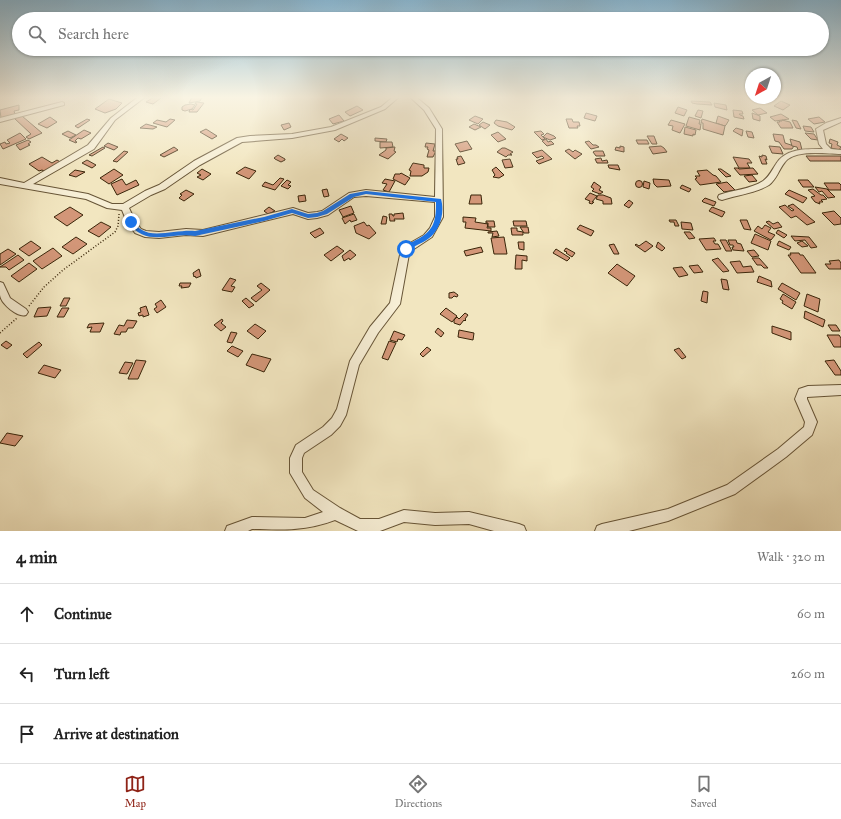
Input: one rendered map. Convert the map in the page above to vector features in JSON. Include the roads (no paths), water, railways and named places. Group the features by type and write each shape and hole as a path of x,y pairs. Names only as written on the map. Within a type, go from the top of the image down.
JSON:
{"street":[{"path":"26,185 92,147 111,122"},
{"path":"0,181 88,197 110,206 122,207 162,187 197,164 240,140 250,138 292,136 333,129 350,122"},
{"path":"435,122 439,129 439,218 436,227 426,237 410,245 406,249 395,304 374,330 354,364 342,411 336,422 327,431 300,449 296,458 296,473 309,494 334,513 359,525 379,525 404,516 435,520 469,518 519,531"},
{"path":"829,152 824,144 819,129 835,122"},
{"path":"722,197 766,183 770,180 784,158 791,154 801,152 841,152"},
{"path":"122,207 138,231 145,234 159,235 186,232 203,233 292,211 308,216 317,215 325,213 352,195 366,192 439,200"},
{"path":"0,286 7,301 23,312"},
{"path":"602,531 668,515 731,490 782,453 808,431 811,422 801,399 803,393 808,391 841,390"},
{"path":"232,531 252,523 305,524 320,520 334,513"}]}
